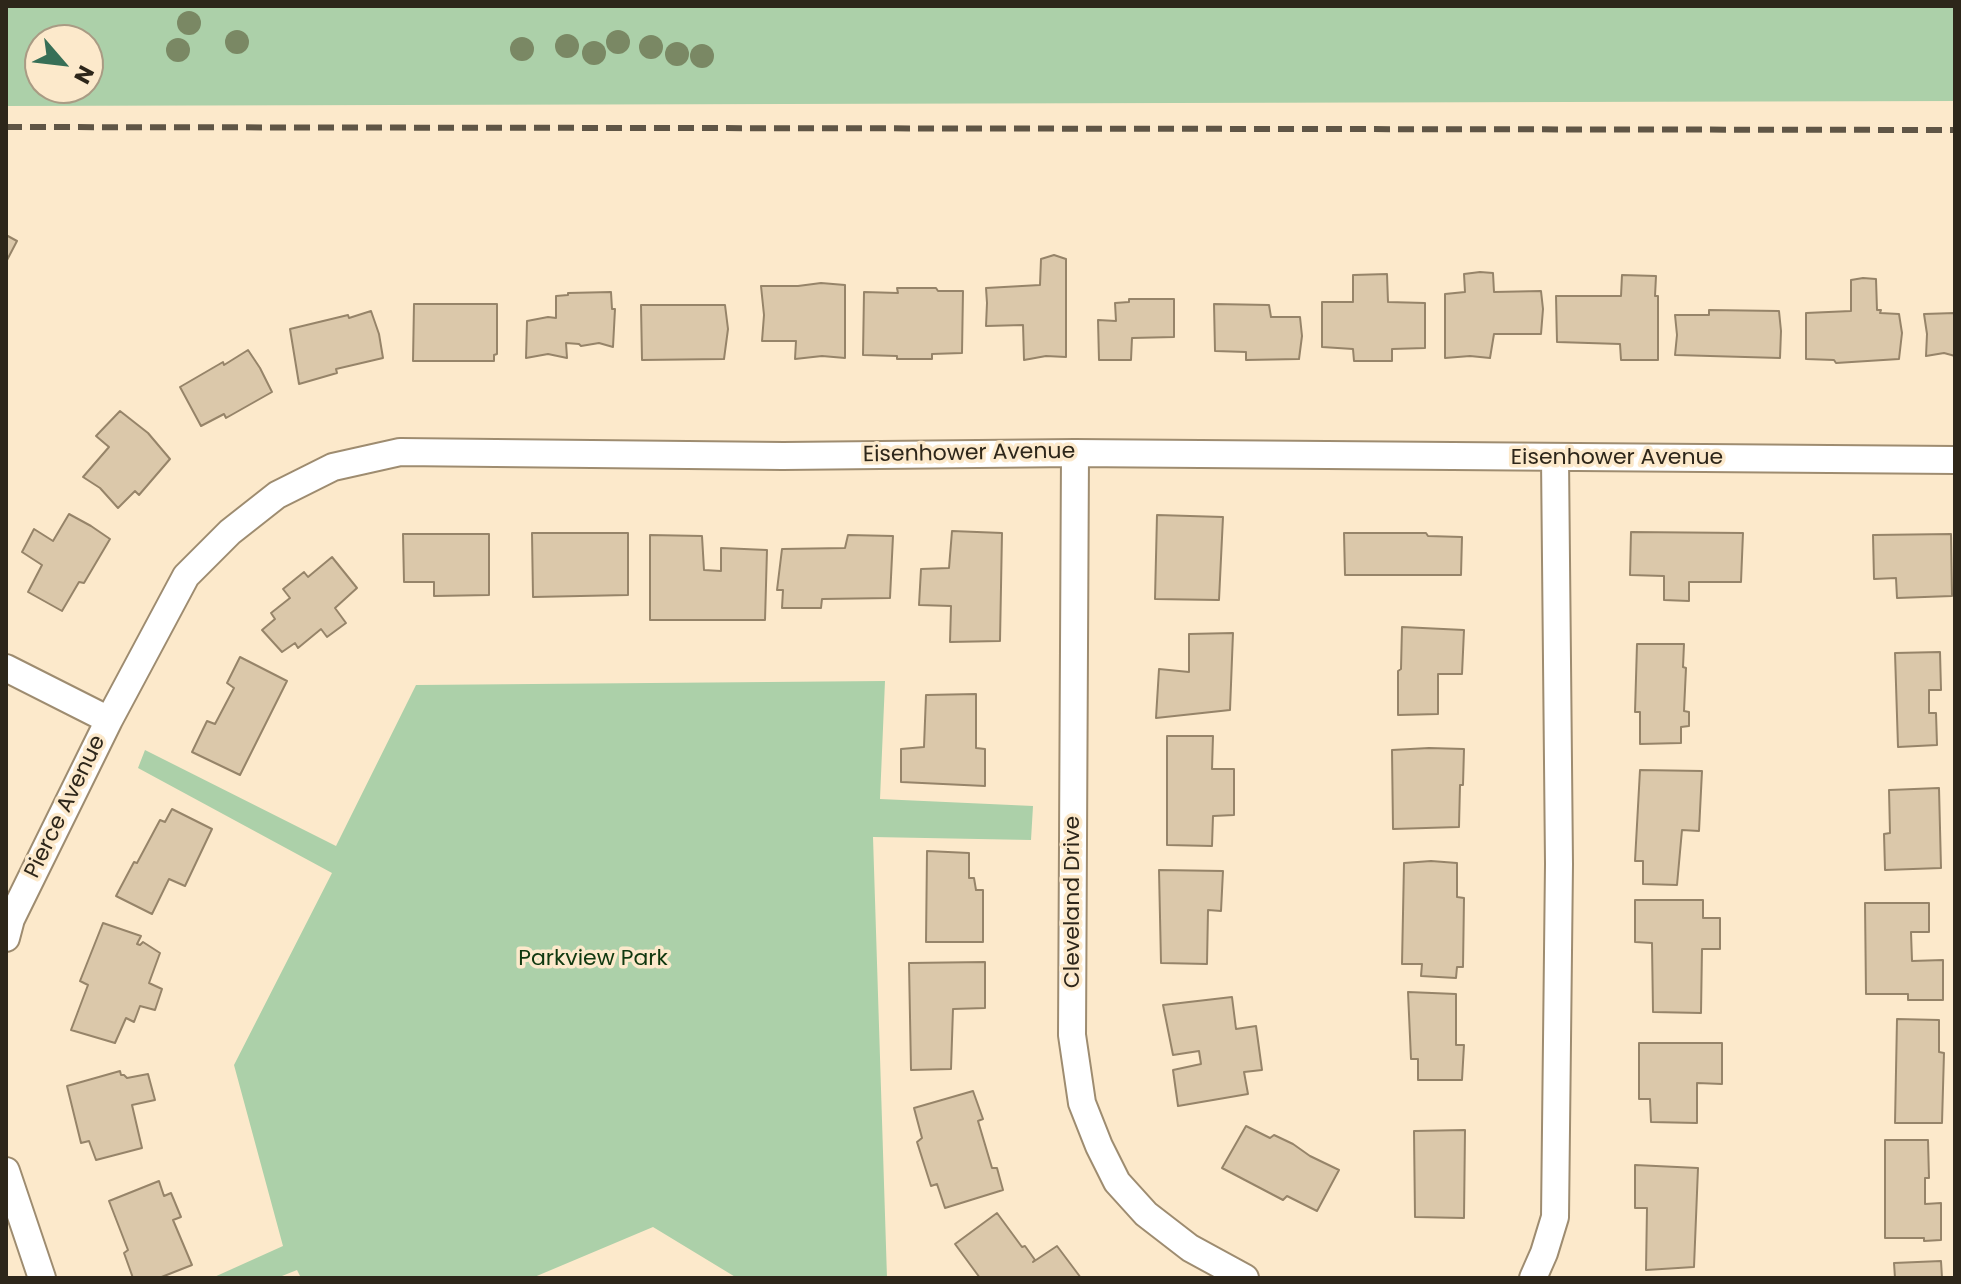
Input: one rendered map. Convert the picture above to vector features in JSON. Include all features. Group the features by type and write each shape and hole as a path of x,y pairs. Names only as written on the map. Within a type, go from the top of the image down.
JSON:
{"street":[{"name":"Eisenhower Avenue","path":"109,720 186,576 230,532 277,495 333,467 400,452 783,456 1075,453 1955,460"},
{"name":"Cleveland Drive","path":"1075,453 1072,1035 1082,1103 1117,1182 1146,1214 1190,1248 1245,1278"},
{"path":"1533,1278 1555,1217 1559,864 1555,458"},
{"path":"6,668 109,720"},
{"name":"Pierce Avenue","path":"6,938 11,919 109,720"},
{"path":"6,1171 42,1278"}],"green space":[{"path":"6,6 1955,6 1955,101 6,106"},
{"name":"Parkview Park","path":"885,681 880,799 1033,806 1031,840 873,837 887,1278 737,1278 653,1227 532,1278 301,1278 297,1270 277,1278 212,1278 283,1246 234,1065 332,873 138,768 145,750 336,846 416,685"}],"building":[{"path":"6,235 17,241 6,262"},
{"path":"1054,255 1066,259 1066,357 1046,356 1024,360 1023,325 986,326 986,288 1040,285 1041,259"},
{"path":"1493,273 1494,292 1541,291 1541,334 1494,334 1490,358 1445,358 1445,294 1465,292 1464,274"},
{"path":"1387,274 1388,302 1425,303 1425,348 1392,349 1392,361 1354,361 1353,349 1322,347 1322,302 1353,302 1353,275"},
{"path":"1622,275 1656,276 1658,360 1621,360 1620,344 1557,342 1556,296 1621,296"},
{"path":"1876,279 1877,310 1881,310 1880,313 1899,314 1902,333 1899,359 1836,363 1834,360 1806,359 1806,313 1851,311 1851,280"},
{"path":"845,285 845,358 822,356 795,359 796,341 762,341 764,315 761,286"},
{"path":"897,288 963,291 962,353 932,354 932,359 863,355 864,292 898,293"},
{"path":"611,292 612,309 615,309 613,347 599,343 581,346 566,343 567,358 548,354 526,358 527,321 556,318 556,296"},
{"path":"1129,299 1174,299 1174,337 1132,338 1131,360 1099,360 1098,320 1116,321 1115,303 1129,302"},
{"path":"414,304 497,304 497,354 494,361 413,361"},
{"path":"1214,304 1269,305 1271,317 1300,317 1302,336 1299,359 1246,360 1246,352 1215,351"},
{"path":"641,305 725,305 728,329 724,359 642,360"},
{"path":"1709,310 1779,311 1780,358 1675,355 1675,315 1709,315"},
{"path":"371,311 383,358 336,369 337,373 299,384 290,329"},
{"path":"1955,313 1955,356 1944,353 1926,356 1924,314"},
{"path":"248,350 272,392 226,418 224,414 201,426 180,387"},
{"path":"120,411 148,433 170,459 139,495 135,491 118,508 100,488 83,477 109,447 96,436"},
{"path":"69,514 110,539 84,583 79,582 62,611 28,592 42,565 22,552 34,529 53,541"},
{"path":"1157,515 1223,517 1219,600 1155,599"},
{"path":"952,531 1002,533 1000,641 950,642 951,606 919,605 921,569 949,568"},
{"path":"1631,532 1743,533 1741,582 1689,582 1689,601 1664,600 1664,576 1630,575"},
{"path":"532,533 628,533 628,595 533,597"},
{"path":"1344,533 1426,533 1428,536 1462,537 1461,575 1345,575"},
{"path":"403,534 489,534 489,595 434,596 434,582 404,582"},
{"path":"1951,534 1952,596 1897,598 1896,578 1874,579 1873,535"},
{"path":"650,535 702,536 704,570 721,571 721,548 767,550 765,620 650,620"},
{"path":"848,535 893,536 890,598 822,599 821,608 782,608 783,590 777,590 782,549 845,548"},
{"path":"332,557 357,588 335,608 346,623 327,637 321,629 298,648 295,643 282,652 262,630 275,619 271,613 290,598 283,589 304,572 308,577"},
{"path":"1402,627 1464,630 1462,674 1438,674 1438,714 1398,715"},
{"path":"1233,633 1230,710 1156,718 1159,669 1189,672 1189,634"},
{"path":"1637,644 1684,644 1684,711 1689,712 1689,726 1681,727 1681,743 1640,744 1640,712 1635,712"},
{"path":"1940,652 1941,690 1929,690 1929,713 1936,713 1937,745 1898,747 1895,653"},
{"path":"240,657 287,681 240,775 192,752 207,721 215,724 234,688 227,683"},
{"path":"976,694 976,748 985,749 985,786 901,782 901,749 924,747 926,695"},
{"path":"1167,736 1213,736 1212,769 1234,769 1234,815 1213,816 1212,846 1167,845"},
{"path":"1464,749 1459,827 1393,829 1392,750"},
{"path":"1640,770 1702,771 1699,831 1682,830 1677,885 1643,884 1643,861 1635,861"},
{"path":"1939,788 1941,868 1885,870 1884,834 1890,833 1889,790"},
{"path":"172,809 212,829 185,886 169,879 152,914 116,896 160,820 165,822"},
{"path":"927,851 969,853 969,878 974,878 976,890 983,890 983,942 926,942"},
{"path":"1404,863 1457,863 1457,897 1464,898 1463,967 1457,967 1456,978 1421,976 1422,964 1402,964"},
{"path":"1159,870 1223,871 1221,911 1208,910 1207,964 1161,963"},
{"path":"1635,900 1703,900 1703,918 1720,918 1720,949 1702,949 1701,1013 1653,1012 1652,943 1635,942"},
{"path":"1865,903 1929,903 1929,932 1911,932 1912,961 1943,960 1943,1000 1908,1000 1908,994 1866,994"},
{"path":"103,923 141,936 137,944 143,942 160,953 149,983 162,989 155,1010 140,1006 134,1022 126,1018 115,1043 71,1030 88,985 80,981"},
{"path":"985,962 985,1008 953,1009 951,1069 911,1070 909,963"},
{"path":"1408,992 1456,994 1456,1045 1464,1045 1462,1080 1418,1080 1418,1059 1411,1059"},
{"path":"1232,997 1236,1029 1256,1026 1262,1070 1244,1072 1248,1094 1178,1106 1173,1070 1201,1064 1199,1051 1173,1055 1163,1005"},
{"path":"1897,1019 1939,1020 1939,1052 1944,1053 1942,1123 1895,1123"},
{"path":"1639,1043 1722,1043 1722,1084 1697,1083 1697,1123 1651,1122 1650,1099 1639,1099"},
{"path":"120,1071 127,1078 148,1074 155,1100 132,1105 142,1148 96,1160 89,1141 81,1143 67,1086"},
{"path":"973,1091 983,1119 978,1121 992,1168 997,1168 1003,1190 945,1208 937,1184 931,1186 917,1142 922,1138 914,1108"},
{"path":"1246,1126 1270,1138 1274,1135 1339,1170 1317,1211 1287,1196 1283,1200 1222,1168"},
{"path":"1465,1130 1464,1218 1415,1217 1414,1131"},
{"path":"1885,1140 1928,1140 1929,1178 1925,1178 1925,1204 1941,1203 1941,1240 1885,1238"},
{"path":"1635,1165 1698,1168 1694,1267 1646,1270 1647,1208 1635,1208"},
{"path":"159,1181 164,1196 171,1193 181,1217 173,1220 192,1265 159,1278 133,1278 124,1253 128,1250 109,1201"},
{"path":"997,1213 1022,1247 1025,1246 1035,1260 1033,1262 1057,1246 1081,1278 980,1278 955,1244"},
{"path":"1941,1261 1942,1278 1895,1278 1894,1263"}],"railway":[{"path":"6,127 1955,130"}]}
